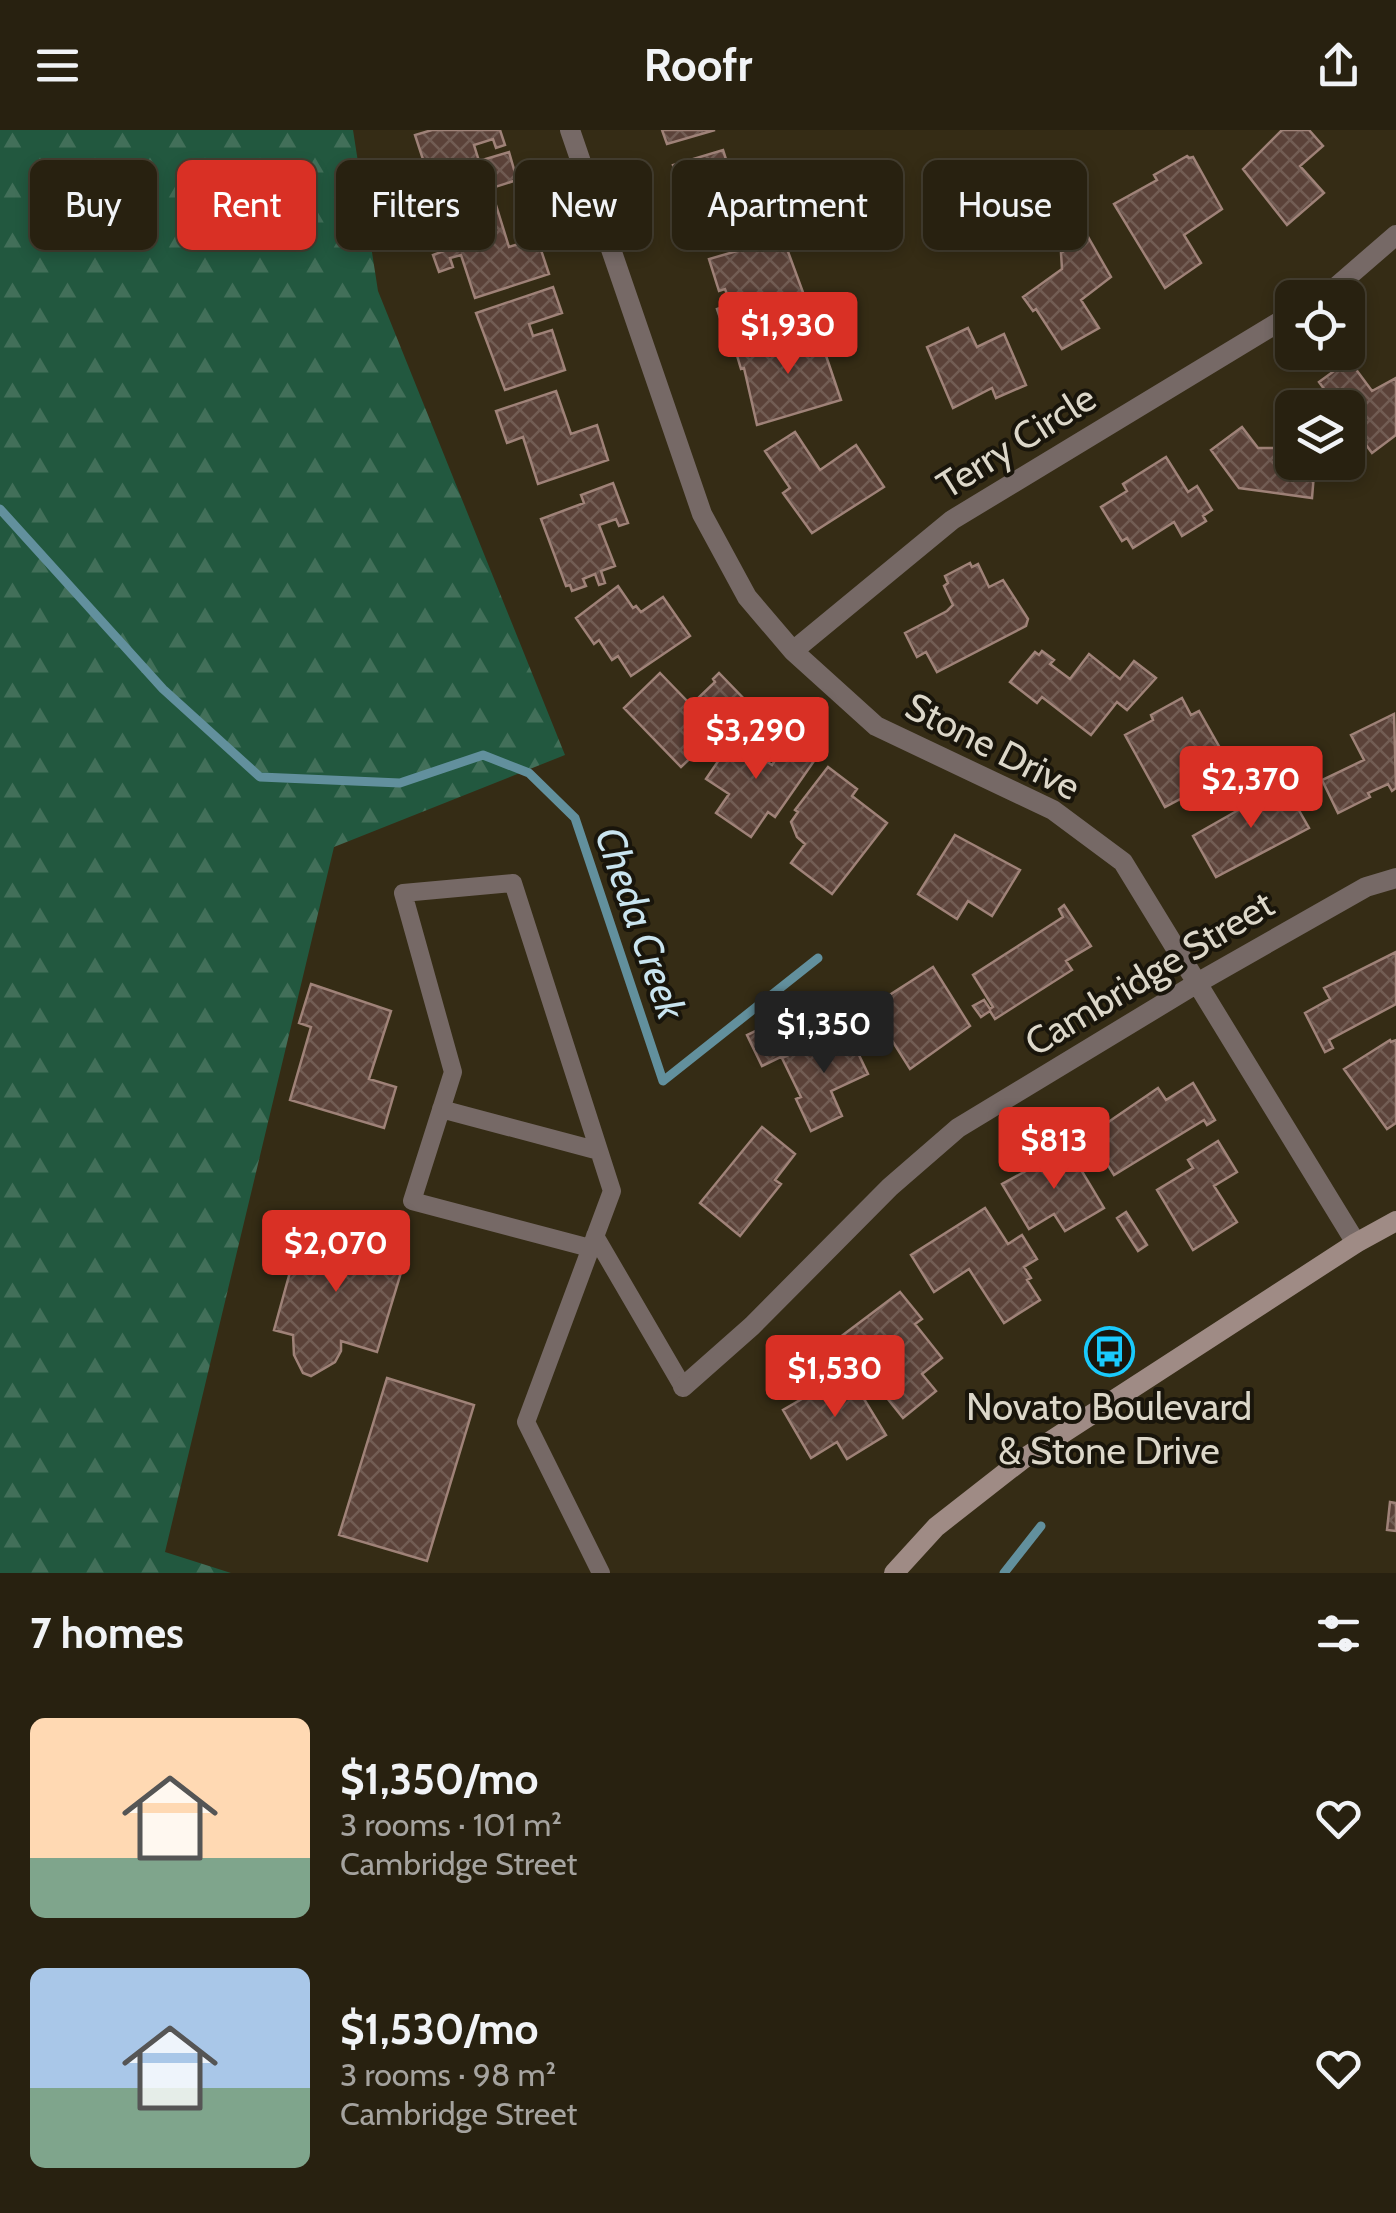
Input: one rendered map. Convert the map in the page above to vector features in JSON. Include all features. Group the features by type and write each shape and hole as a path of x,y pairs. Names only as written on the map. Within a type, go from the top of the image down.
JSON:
{"main road":[{"path":"894,1573 936,1526 1022,1459 1396,1220"}],"street":[{"name":"Stone Drive","path":"570,130 702,514 747,597 794,651 876,726 1053,810 1123,862 1200,982 1356,1243"},
{"path":"1344,280 1396,234"},
{"name":"Terry Circle","path":"794,651 952,520 1275,324"},
{"name":"Cambridge Street","path":"683,1387 752,1326 890,1186 958,1128 1366,887 1396,878"}],"lane":[{"path":"601,1573 526,1422 593,1242 612,1191 514,883 403,893 453,1072 412,1200 593,1242 683,1387"},
{"path":"442,1109 599,1151"}],"green space":[{"path":"0,130 353,130 358,160 336,160 336,250 372,250 378,291 565,755 334,847 165,1552 231,1573 0,1573"}],"building":[{"path":"432,130 500,130 505,145 496,148 493,139 474,145 479,160 423,160 415,135"},
{"path":"662,130 715,130 667,144"},
{"path":"1282,130 1309,130 1323,146 1300,166 1324,193 1287,225 1243,169"},
{"path":"723,150 726,160 690,160"},
{"path":"509,152 515,181 495,187 495,160 482,160"},
{"path":"1187,156 1193,157 1222,209 1184,235 1201,263 1165,288 1114,204 1157,180 1154,175"},
{"path":"495,205 509,247 541,250 549,274 475,298 461,255 450,258 453,267 439,272 433,255 444,250 495,250"},
{"path":"1087,235 1111,277 1081,300 1099,328 1062,349 1036,309 1033,311 1023,297 1062,269 1061,253 1087,250"},
{"path":"741,250 787,250 808,306 725,333 717,309 731,304 725,289 719,291 709,259"},
{"path":"553,287 562,313 529,324 533,336 552,330 565,370 505,390 476,313"},
{"path":"968,328 977,347 1004,334 1026,385 996,398 992,388 953,408 927,347"},
{"path":"818,332 841,400 757,425 744,368 741,369 736,352"},
{"path":"1335,370 1356,370 1372,391 1396,378 1396,435 1372,453 1365,443 1365,390 1325,390 1319,382"},
{"path":"556,391 571,434 597,425 608,460 538,484 523,437 507,443 496,411"},
{"path":"1242,427 1258,448 1275,448 1275,480 1314,480 1312,498 1239,488 1211,450"},
{"path":"795,432 820,470 856,445 884,487 812,533 783,493 790,488 765,451"},
{"path":"1166,457 1188,492 1197,486 1212,510 1203,516 1206,521 1182,536 1174,522 1133,548 1127,538 1122,541 1101,507 1127,491 1123,484"},
{"path":"613,483 628,523 619,526 616,519 599,525 615,566 601,571 605,583 599,585 595,574 583,579 586,586 572,591 570,585 566,586 541,519 584,503 581,495"},
{"path":"970,563 972,567 978,564 989,587 1003,580 1028,619 1026,626 937,672 926,652 917,657 905,633 953,605 944,586 948,583 945,576"},
{"path":"618,586 633,608 636,606 641,612 663,597 690,636 631,676 618,656 612,660 599,640 594,644 576,618"},
{"path":"1042,651 1054,660 1050,664 1070,679 1089,654 1120,679 1134,661 1156,678 1127,710 1117,702 1091,735 1042,697 1037,703 1010,682 1035,652 1039,655"},
{"path":"660,673 691,705 719,673 748,703 681,767 624,708"},
{"path":"1182,698 1191,715 1199,711 1233,771 1165,807 1125,735"},
{"path":"1394,714 1396,788 1392,791 1388,784 1338,813 1322,780 1364,760 1351,735"},
{"path":"738,732 759,746 754,753 772,765 787,742 814,761 775,817 768,812 751,837 716,813 729,794 706,779"},
{"path":"828,767 857,789 852,796 887,823 832,894 791,863 805,844 791,822 798,812 795,810"},
{"path":"1284,784 1309,828 1216,877 1193,836"},
{"path":"955,835 1020,870 992,916 968,901 957,919 918,894"},
{"path":"1064,905 1091,946 1066,961 1072,970 995,1019 990,1011 981,1017 973,1006 984,1000 990,1009 993,1007 973,975 1063,917 1059,909"},
{"path":"1396,952 1396,1004 1329,1040 1333,1048 1325,1052 1305,1013 1330,999 1324,988"},
{"path":"933,967 970,1026 910,1069 871,1007"},
{"path":"311,984 391,1011 369,1079 396,1087 384,1128 290,1100 311,1027 299,1023"},
{"path":"770,1024 785,1055 762,1066 747,1035"},
{"path":"846,1028 868,1074 831,1091 842,1116 811,1131 796,1099 801,1097 782,1058"},
{"path":"1396,1040 1396,1123 1387,1129 1344,1069"},
{"path":"1193,1083 1215,1120 1207,1125 1204,1120 1114,1175 1092,1140 1087,1143 1085,1138 1158,1088 1166,1100"},
{"path":"762,1127 795,1154 775,1180 781,1184 740,1236 700,1203"},
{"path":"1218,1141 1237,1172 1214,1186 1237,1222 1193,1250 1157,1190 1193,1168 1188,1160"},
{"path":"1068,1148 1104,1208 1065,1231 1054,1214 1029,1229 1002,1184"},
{"path":"985,1208 1008,1244 1022,1235 1037,1259 1024,1267 1040,1300 1004,1323 969,1269 934,1292 911,1255"},
{"path":"1126,1212 1147,1245 1138,1251 1117,1218"},
{"path":"309,1215 342,1226 339,1236 406,1256 377,1352 341,1341 335,1362 311,1376 303,1373 294,1355 293,1335 274,1330"},
{"path":"900,1292 922,1319 915,1324 942,1358 922,1374 936,1391 903,1418 839,1338"},
{"path":"850,1376 886,1435 847,1459 837,1442 811,1458 783,1410"},
{"path":"387,1378 474,1405 427,1561 339,1535"},
{"path":"1390,1502 1396,1503 1396,1531 1387,1530"}],"waterway":[{"name":"Cheda Creek","path":"0,509 163,689 260,777 400,783 483,755 529,773 575,818 663,1081 818,958"},
{"name":"Cheda Creek","path":"1004,1573 1041,1526"}],"place":[{"name":"Novato Boulevard & Stone Drive","path":"1109,1352"}]}
